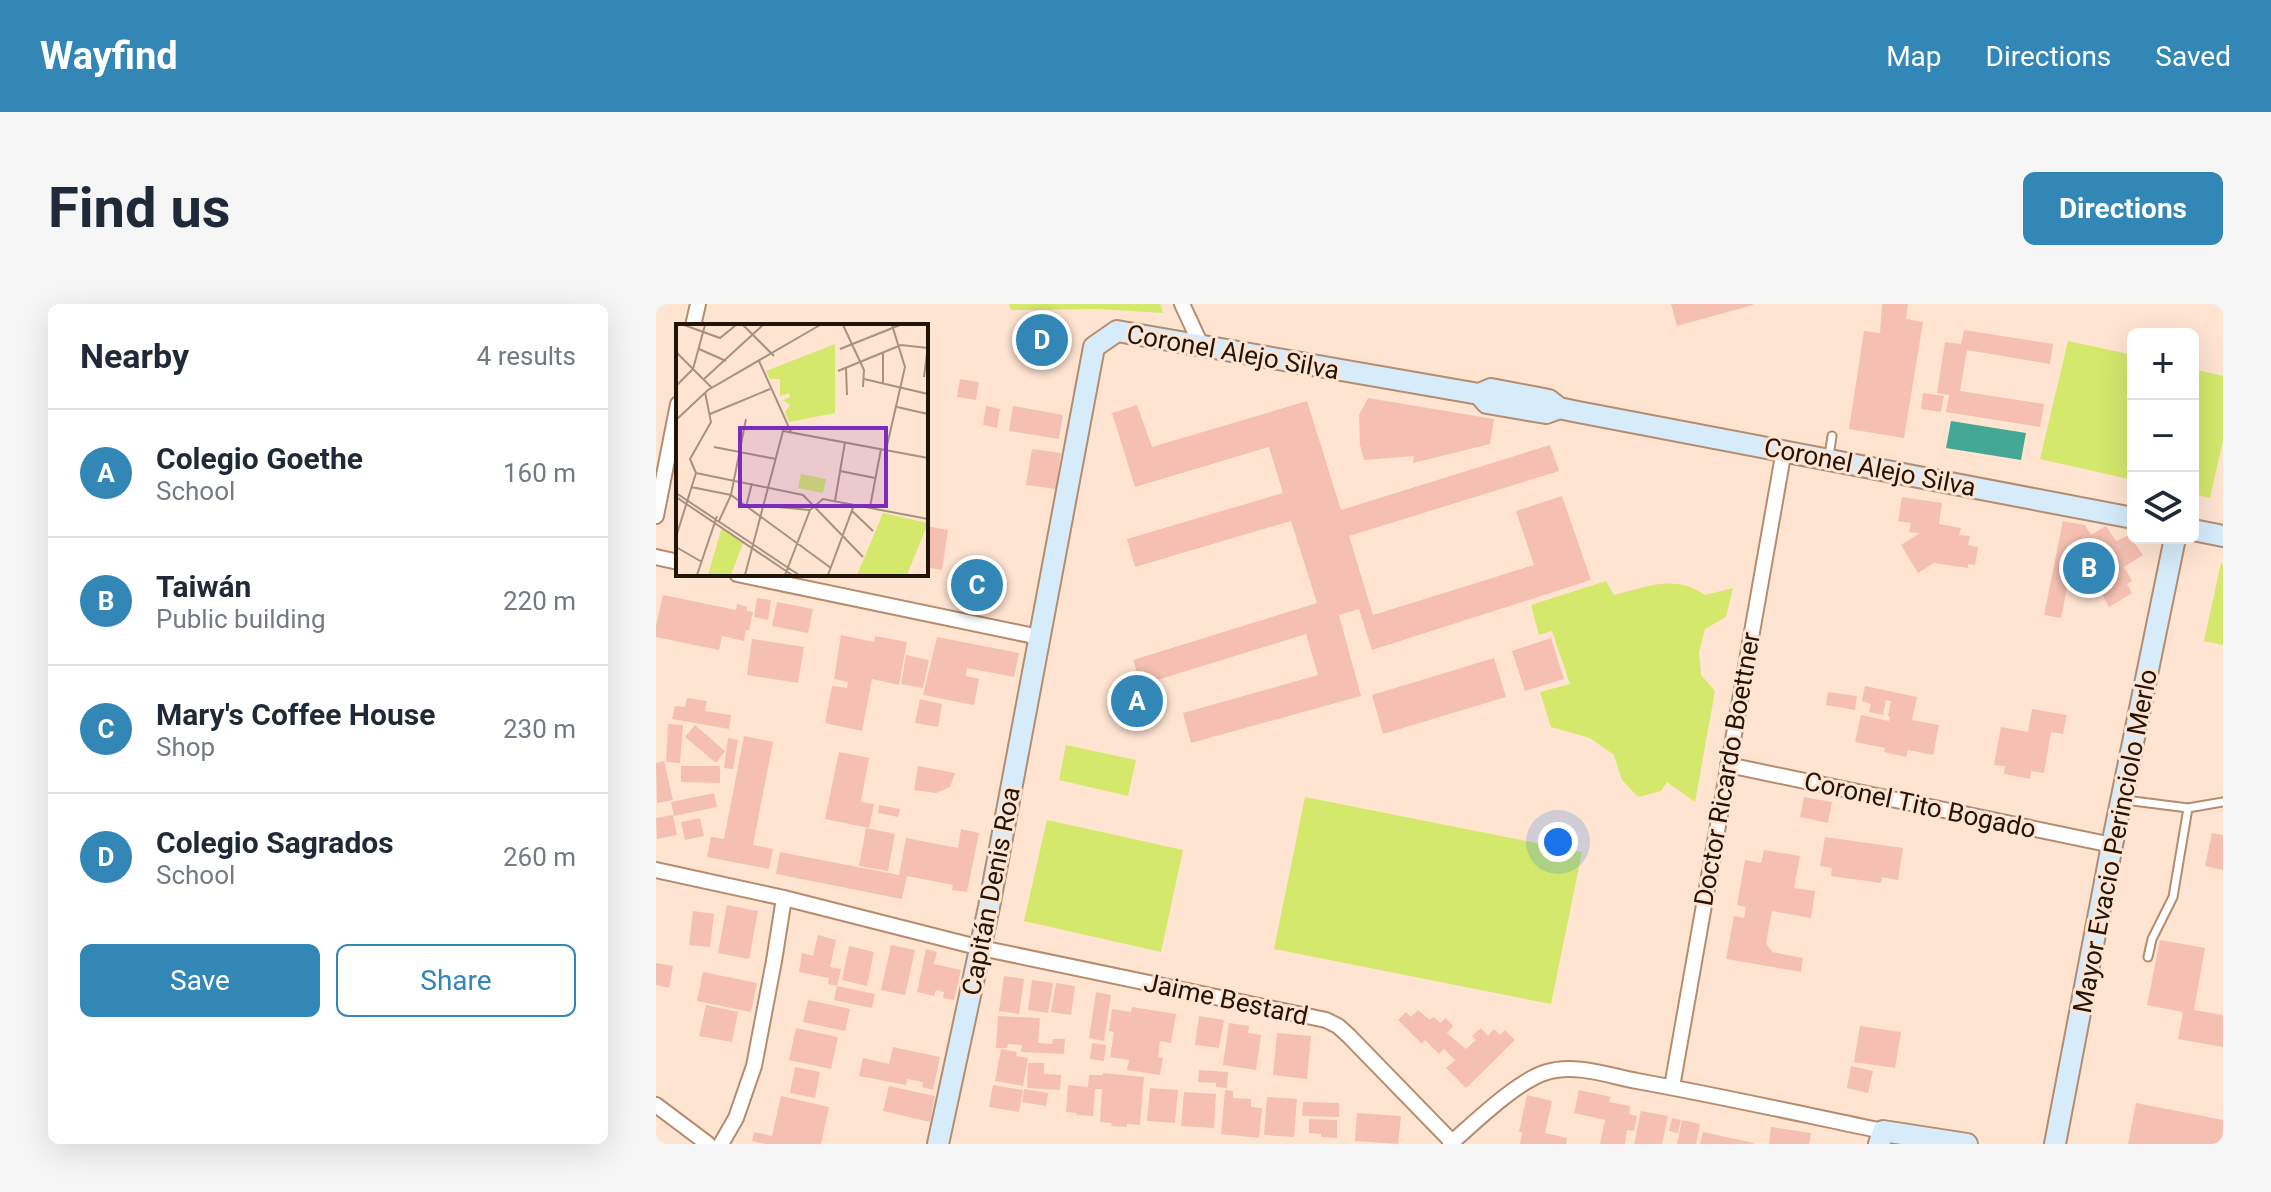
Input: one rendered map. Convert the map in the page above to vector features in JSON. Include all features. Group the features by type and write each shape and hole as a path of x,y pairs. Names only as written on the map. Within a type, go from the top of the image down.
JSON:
{"main road":[{"name":"Coronel Alejo Silva","path":"1039,637 1094,347 1117,331 1479,394 1487,403 1546,413 1559,408 2127,517"},
{"path":"2199,531 2223,536"},
{"name":"Mayor Evacio Perinciolo Merlo","path":"2055,1144 2174,544"},
{"name":"Capitán Denis Roa","path":"938,1144 981,948 1039,637"},
{"name":"Jaime Bestard","path":"1881,1138 1967,1144"}],"street":[{"path":"693,324 698,304"},
{"path":"1182,304 1201,345"},
{"path":"656,516 676,414"},
{"name":"Doctor Ricardo Boettner","path":"1672,1087 1784,450"},
{"path":"656,557 676,562"},
{"path":"747,576 1039,637"},
{"name":"Coronel Tito Bogado","path":"1728,765 2112,845"},
{"name":"Jaime Bestard","path":"656,870 784,898 981,948 1326,1020 1349,1036 1452,1143 1523,1083 1546,1072 1571,1069 1672,1087 1881,1138"},
{"path":"721,1144 736,1118 754,1066 784,898"},
{"path":"656,1105 708,1144"}],"lane":[{"path":"1828,458 1832,436"},
{"path":"2123,799 2188,808 2223,802"},
{"path":"2148,957 2152,939 2173,897 2188,808"}],"green space":[{"path":"1009,304 1160,304 1163,313 1097,309 1011,310"},
{"path":"2068,341 2127,354 2127,479 2040,459"},
{"path":"2199,370 2223,376 2223,441 2210,498 2199,495"},
{"path":"2223,564 2223,645 2204,641"},
{"path":"1606,581 1614,595 1661,584 1682,585 1705,595 1733,588 1726,617 1705,629 1699,652 1701,675 1715,691 1695,802 1667,782 1661,791 1638,797 1622,780 1614,755 1590,738 1551,727 1540,692 1570,684 1552,631 1539,635 1531,605"},
{"path":"1066,745 1136,760 1128,796 1059,780"},
{"path":"1305,797 1582,852 1551,1004 1274,949"},
{"path":"1047,820 1183,850 1161,952 1024,921"}],"water":[{"path":"1951,421 2026,433 2021,460 1946,448"}],"building":[{"path":"1671,304 1753,304 1753,305 1677,326"},
{"path":"1882,304 1908,304 1906,319 1923,322 1904,438 1849,429 1864,331 1880,333"},
{"path":"1964,330 2053,344 2050,364 1967,350 1960,391 2044,404 2040,427 1946,412 1949,395 1937,393 1945,342 1961,344"},
{"path":"960,379 979,382 976,400 957,397"},
{"path":"1923,393 1944,396 1941,412 1921,409"},
{"path":"1368,398 1494,419 1490,444 1413,463 1414,456 1364,460 1359,415"},
{"path":"1307,401 1341,510 1550,445 1559,471 1349,536 1373,615 1534,565 1516,511 1562,496 1591,580 1372,650 1359,609 1339,615 1361,696 1191,743 1183,713 1318,675 1306,634 1141,685 1133,660 1317,603 1291,521 1135,567 1127,539 1283,493 1269,447 1135,487 1112,413 1137,405 1152,447"},
{"path":"986,406 1000,409 997,428 983,425"},
{"path":"1013,406 1063,415 1059,439 1009,431"},
{"path":"1032,449 1061,453 1056,489 1026,485"},
{"path":"1902,497 1942,503 1939,524 1961,528 1959,535 1970,536 1968,545 1978,547 1975,565 1968,564 1968,568 1934,563 1918,573 1901,545 1920,533 1909,532 1911,523 1898,521"},
{"path":"2063,521 2085,525 2091,535 2106,526 2116,541 2127,536 2127,544 2135,544 2143,555 2124,567 2132,581 2127,584 2132,593 2109,607 2089,570 2068,584 2061,618 2044,615"},
{"path":"928,526 948,530 942,570 928,567"},
{"path":"993,580 1008,583 1005,598 990,595"},
{"path":"663,595 736,610 737,604 747,607 747,611 753,612 744,641 722,636 719,650 656,637"},
{"path":"757,598 771,600 768,620 754,617"},
{"path":"777,602 813,609 808,633 772,626"},
{"path":"841,635 874,642 875,636 907,642 899,685 872,679 862,731 825,723 832,686 847,688 848,682 834,679"},
{"path":"937,637 1019,653 1014,677 967,668 966,676 979,679 974,705 923,695"},
{"path":"1551,638 1564,679 1525,691 1512,651"},
{"path":"752,639 804,647 798,683 747,675"},
{"path":"906,655 929,660 923,688 901,684"},
{"path":"1494,658 1506,697 1383,734 1372,695"},
{"path":"1865,686 1917,697 1912,720 1939,725 1933,755 1908,750 1906,757 1884,752 1885,748 1855,742 1861,715 1889,721 1890,717 1891,701 1886,700 1883,715 1869,712 1871,704 1862,701"},
{"path":"1828,692 1857,696 1855,710 1826,705"},
{"path":"687,698 707,701 705,711 731,715 729,729 672,719 675,706 685,707"},
{"path":"920,699 942,704 938,727 915,723"},
{"path":"2032,709 2067,715 2063,734 2051,732 2044,773 2031,771 2030,779 2004,774 2005,766 1994,765 2001,727 2028,732"},
{"path":"668,724 683,725 680,763 666,762"},
{"path":"695,725 725,751 716,763 685,737"},
{"path":"744,736 773,742 753,845 773,849 769,869 707,857 711,837 724,839"},
{"path":"728,738 738,740 733,769 724,768"},
{"path":"839,752 869,758 861,802 874,804 869,828 825,819"},
{"path":"664,761 673,800 657,803 656,763"},
{"path":"681,766 720,766 720,783 681,782"},
{"path":"918,766 955,773 950,787 936,793 914,790"},
{"path":"714,793 717,807 674,816 671,802"},
{"path":"1804,797 1832,802 1828,823 1800,817"},
{"path":"879,805 900,809 898,817 878,813"},
{"path":"673,815 677,835 657,839 656,818"},
{"path":"700,818 704,836 685,840 681,822"},
{"path":"866,828 895,834 888,871 859,866"},
{"path":"961,829 979,833 967,892 952,890 953,885 907,876 902,899 776,874 780,852 899,875 906,838 958,848"},
{"path":"2212,833 2223,835 2223,870 2205,866"},
{"path":"1825,837 1903,848 1898,880 1882,877 1881,883 1831,876 1832,868 1820,866"},
{"path":"1764,850 1800,856 1794,888 1815,891 1811,918 1772,911 1766,943 1772,952 1803,958 1801,972 1726,959 1734,916 1744,918 1746,907 1737,905 1745,860 1761,863"},
{"path":"727,905 758,911 749,959 718,953"},
{"path":"693,911 714,914 710,947 689,945"},
{"path":"818,935 836,940 830,967 841,969 837,986 828,984 829,978 799,972 802,953 813,956"},
{"path":"2160,940 2205,948 2194,1010 2223,1015 2223,1047 2178,1039 2183,1012 2147,1005"},
{"path":"891,945 915,950 905,995 881,990"},
{"path":"849,946 874,952 867,986 842,980"},
{"path":"926,949 937,952 934,964 961,970 954,1000 943,998 944,992 936,990 934,996 917,992"},
{"path":"656,963 673,966 669,988 656,985"},
{"path":"703,972 757,983 751,1012 697,1001"},
{"path":"1004,976 1024,979 1019,1014 999,1011"},
{"path":"1032,980 1053,983 1048,1013 1028,1010"},
{"path":"1056,983 1075,986 1071,1015 1051,1012"},
{"path":"837,986 875,994 872,1008 834,1000"},
{"path":"1096,992 1111,995 1104,1041 1089,1038"},
{"path":"808,1000 850,1009 845,1031 803,1022"},
{"path":"706,1005 738,1012 732,1042 699,1036"},
{"path":"1132,1007 1176,1014 1171,1043 1160,1041 1158,1057 1163,1058 1160,1075 1127,1070 1129,1060 1110,1057 1114,1032 1109,1031 1112,1009 1131,1012"},
{"path":"1418,1010 1430,1020 1434,1017 1440,1023 1446,1018 1453,1026 1447,1033 1466,1049 1476,1040 1472,1036 1481,1028 1488,1036 1494,1029 1500,1035 1505,1030 1515,1040 1466,1088 1446,1068 1455,1060 1444,1049 1439,1054 1425,1040 1422,1044 1398,1020 1406,1012 1411,1017"},
{"path":"998,1016 1040,1018 1038,1043 1052,1044 1053,1039 1065,1039 1064,1054 1021,1052 1022,1045 1008,1044 1007,1048 996,1048"},
{"path":"1199,1016 1224,1020 1219,1048 1195,1045"},
{"path":"1229,1023 1249,1026 1248,1033 1261,1035 1256,1070 1223,1065"},
{"path":"1860,1026 1901,1032 1895,1068 1854,1062"},
{"path":"796,1028 838,1037 831,1069 789,1060"},
{"path":"1277,1033 1311,1036 1307,1079 1273,1075"},
{"path":"1092,1043 1106,1045 1104,1061 1090,1059"},
{"path":"893,1047 940,1057 933,1090 922,1087 923,1082 907,1079 906,1085 859,1076 863,1058 889,1064"},
{"path":"1001,1049 1028,1058 1023,1086 995,1081"},
{"path":"1028,1063 1044,1063 1044,1074 1061,1075 1060,1090 1027,1088"},
{"path":"1851,1066 1873,1071 1868,1093 1847,1088"},
{"path":"795,1067 820,1072 815,1098 790,1093"},
{"path":"1199,1070 1228,1072 1227,1088 1216,1087 1216,1083 1198,1082"},
{"path":"1103,1073 1144,1077 1140,1125 1111,1126 1112,1123 1100,1122 1102,1089 1095,1089 1093,1116 1066,1112 1068,1085 1088,1087 1089,1075"},
{"path":"993,1085 1023,1090 1019,1112 989,1107"},
{"path":"889,1086 935,1096 930,1122 883,1111"},
{"path":"1150,1088 1178,1090 1175,1123 1147,1121"},
{"path":"1024,1089 1048,1093 1046,1106 1022,1102"},
{"path":"1225,1090 1233,1091 1233,1098 1251,1099 1251,1107 1262,1108 1259,1138 1221,1134"},
{"path":"1579,1090 1611,1097 1609,1102 1630,1106 1629,1114 1637,1116 1634,1131 1627,1130 1625,1144 1600,1144 1605,1120 1574,1113"},
{"path":"1184,1092 1216,1094 1214,1128 1181,1126"},
{"path":"1527,1095 1552,1101 1545,1133 1567,1138 1566,1144 1520,1144 1522,1132 1519,1132"},
{"path":"781,1096 829,1107 821,1144 765,1144 752,1141 754,1132 772,1136"},
{"path":"1267,1097 1297,1099 1294,1137 1264,1135"},
{"path":"1303,1102 1339,1103 1339,1117 1302,1116"},
{"path":"2136,1103 2223,1120 2223,1144 2128,1144"},
{"path":"1641,1111 1668,1116 1662,1144 1634,1144"},
{"path":"1357,1113 1401,1116 1398,1144 1355,1141"},
{"path":"1672,1118 1681,1120 1678,1133 1669,1131"},
{"path":"1309,1119 1337,1120 1337,1138 1309,1133"},
{"path":"1682,1120 1700,1124 1696,1144 1677,1144"},
{"path":"1771,1127 1811,1133 1809,1144 1769,1144"},
{"path":"1703,1132 1754,1143 1754,1144 1700,1144"}],"place":[{"name":"Colegio Sagrados","path":"1042,340"},
{"name":"Taiwán","path":"2089,568"},
{"name":"Mary's Coffee House","path":"977,585"},
{"name":"Colegio Goethe","path":"1137,701"}]}
